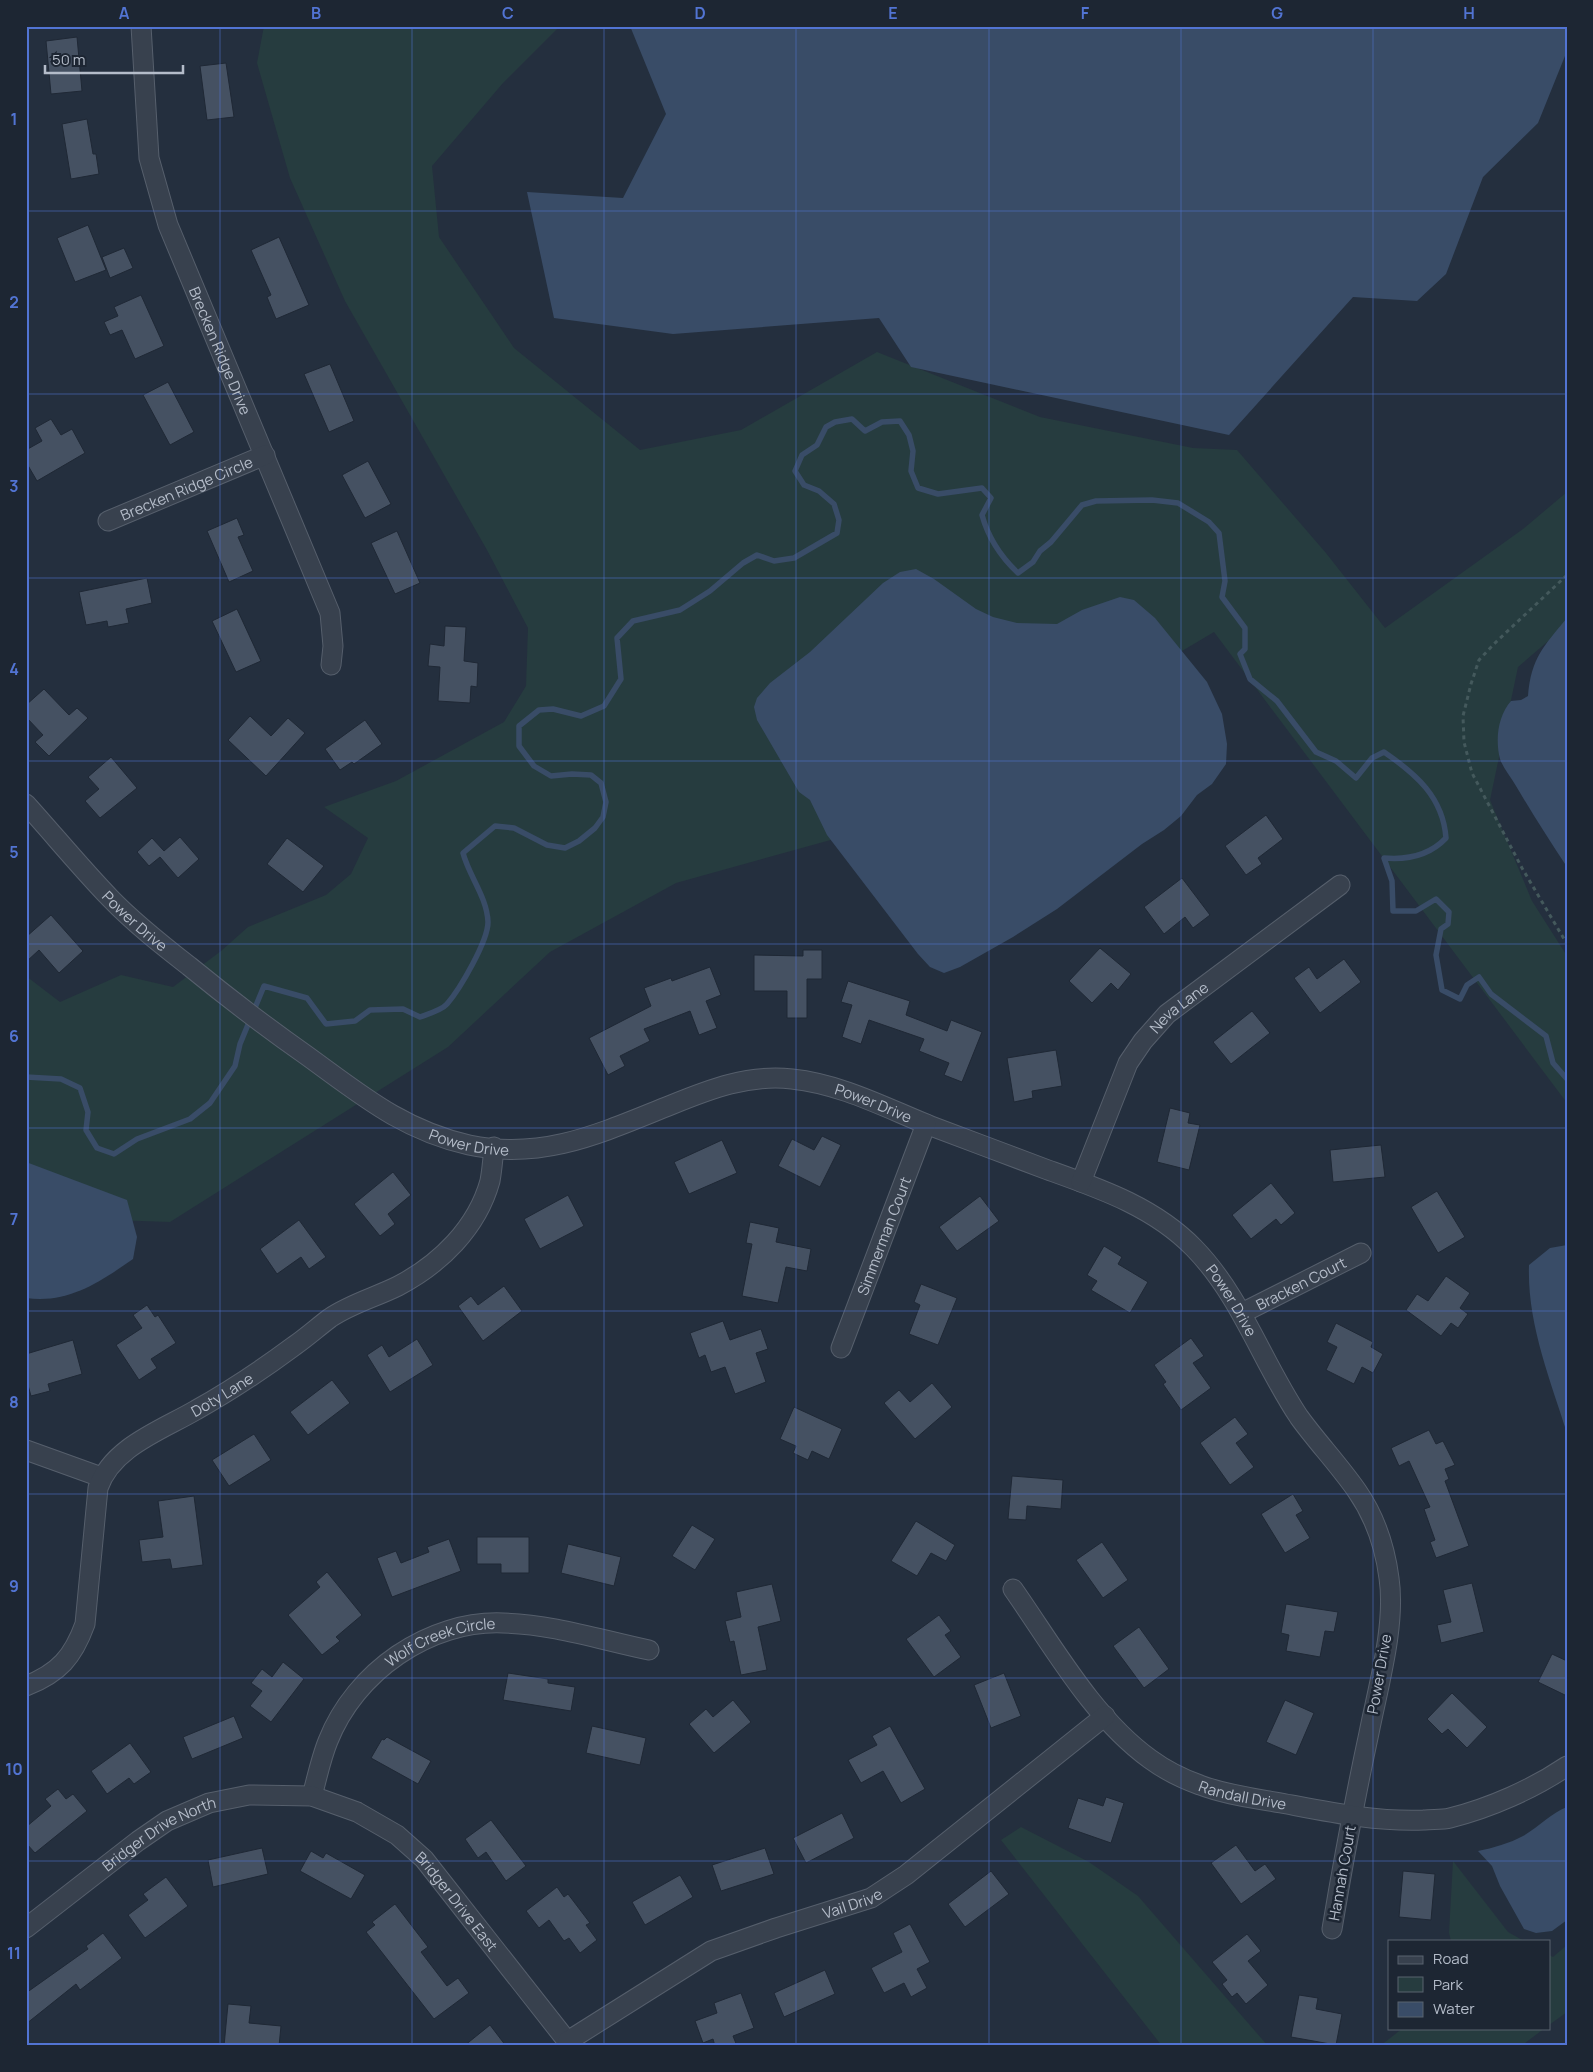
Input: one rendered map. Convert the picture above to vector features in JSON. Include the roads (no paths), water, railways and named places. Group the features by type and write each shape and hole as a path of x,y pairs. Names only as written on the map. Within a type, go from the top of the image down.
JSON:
{"street":[{"name":"Brecken Ridge Drive","path":"141,26 149,158 168,225 330,613 333,646 331,665"},
{"name":"Brecken Ridge Circle","path":"108,521 265,455"},
{"name":"Power Drive","path":"26,804 111,900 150,935 296,1048 400,1121 430,1134 465,1144 526,1150 564,1145 597,1135 705,1092 747,1079 792,1078 838,1088 926,1124 1124,1198 1174,1230 1196,1249 1217,1275 1242,1313 1270,1368 1302,1422 1359,1493 1373,1520 1383,1547 1390,1582 1390,1614 1385,1652 1352,1817"},
{"name":"Neva Lane","path":"1081,1182 1125,1072 1143,1041 1168,1014 1340,885"},
{"name":"Simmerman Court","path":"841,1348 926,1124"},
{"name":"Doty Lane","path":"26,1686 42,1680 58,1669 70,1657 82,1633 85,1624 98,1488 102,1477 117,1458 133,1446 224,1394 295,1346 331,1317 398,1286 434,1263 459,1239 479,1211 490,1180 494,1147"},
{"name":"Bracken Court","path":"1242,1313 1360,1253"},
{"path":"26,1450 102,1477"},
{"name":"Randall Drive","path":"1013,1589 1078,1683 1104,1716 1150,1759 1177,1775 1200,1785 1231,1794 1352,1817 1405,1820 1448,1818 1494,1804 1559,1776 1567,1766"},
{"name":"Wolf Creek Circle","path":"312,1796 328,1741 341,1715 364,1684 395,1656 425,1639 459,1627 502,1623 543,1627 649,1650"},
{"name":"Vail Drive","path":"570,2043 711,1951 776,1928 872,1898 906,1875 1104,1716"},
{"name":"Bridger Drive North","path":"26,1928 138,1840 166,1821 209,1803 249,1795 312,1796"},
{"name":"Bridger Drive East","path":"312,1796 357,1812 397,1835 424,1859 570,2043"},
{"name":"Hannah Court","path":"1332,1929 1352,1817"}],"water":[{"path":"630,26 1567,26 1567,51 1538,123 1483,177 1446,274 1417,301 1353,297 1229,435 911,367 879,318 673,334 554,318 527,192 623,198 666,114"},
{"path":"916,569 934,579 976,609 993,617 1017,623 1057,624 1082,610 1120,597 1134,600 1155,618 1207,682 1222,714 1227,744 1226,764 1212,784 1197,795 1181,816 1164,830 1142,844 1057,909 1013,937 960,967 944,973 930,967 918,954 827,835 810,800 799,792 757,720 754,707 757,698 770,683 810,652 883,583 900,572"},
{"path":"1567,618 1567,867 1503,766 1500,759 1498,736 1500,721 1507,707 1511,701 1521,700 1528,696 1532,672 1540,653"},
{"path":"26,1162 127,1200 137,1237 133,1259 96,1283 70,1294 56,1298 26,1298"},
{"path":"1567,1245 1567,1433 1536,1329 1529,1287 1529,1265 1550,1248"},
{"path":"1567,1807 1567,1920 1552,1931 1536,1933 1524,1929 1500,1886 1492,1866 1478,1851 1518,1839"}],"waterway":[{"path":"26,1077 61,1079 80,1088 88,1112 86,1130 97,1148 114,1154 137,1139 190,1119 210,1103 235,1066 240,1044 264,986 307,998 326,1024 355,1021 370,1010 403,1009 420,1017 445,1006 459,988 472,964 483,941 488,922 485,904 463,853 495,826 514,828 547,845 565,848 579,841 595,828 603,817 606,802 601,783 591,775 551,776 534,766 519,746 519,726 539,710 553,709 581,716 604,706 621,679 617,638 633,621 680,610 710,591 743,563 757,555 774,561 794,558 837,533 839,520 834,504 819,491 804,485 795,471 802,455 817,445 826,427 835,422 852,419 865,431 882,422 900,421 909,435 913,451 911,471 918,488 938,494 982,488 991,498 982,515 988,531 1001,553 1018,573 1033,562 1040,551 1051,542 1082,505 1096,501 1152,500 1178,503 1209,522 1219,533 1225,581 1222,597 1245,628 1245,649 1240,654 1250,679 1277,701 1316,752 1336,761 1356,778 1372,758 1384,752 1417,778 1434,799 1440,810 1446,838 1425,853 1401,858 1384,858 1392,881 1393,911 1416,911 1436,899 1449,912 1448,924 1441,929 1436,955 1442,990 1460,999 1467,985 1479,977 1491,994 1546,1036 1553,1063 1567,1079"}]}
